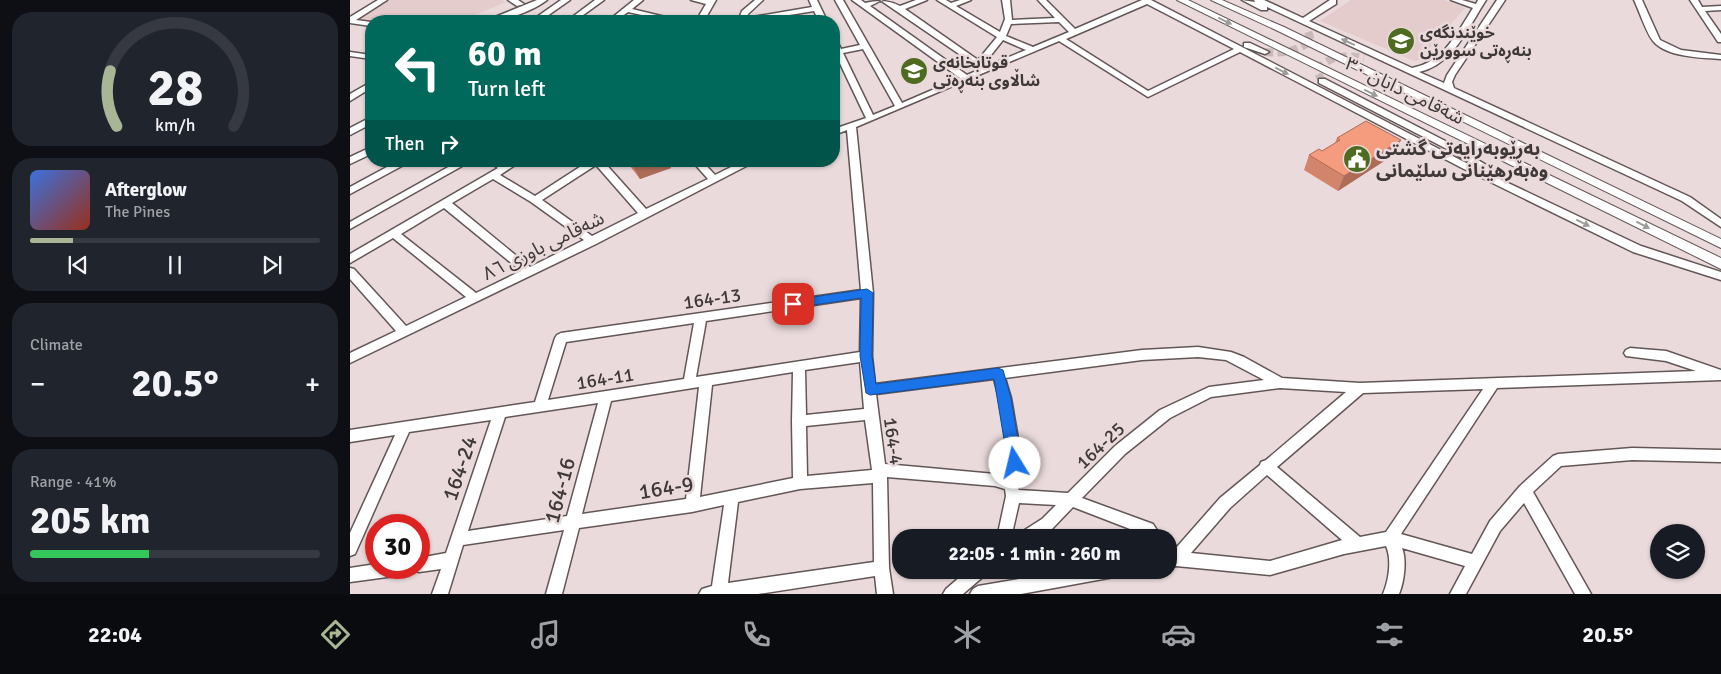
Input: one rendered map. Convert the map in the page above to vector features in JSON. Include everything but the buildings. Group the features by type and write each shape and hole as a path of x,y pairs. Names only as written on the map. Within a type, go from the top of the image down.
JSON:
{"main road":[{"name":"شەقامی دابان ٣٠","path":"1181,0 1721,264"},
{"name":"شەقامی دابان ٣٠","path":"1215,0 1289,33 1721,244"}],"street":[{"path":"350,21 382,0"},
{"path":"494,15 516,2 529,0"},
{"path":"509,15 543,0"},
{"path":"543,15 566,0"},
{"path":"579,15 600,0"},
{"path":"620,15 639,0"},
{"path":"695,0 711,1 703,15"},
{"path":"745,15 759,0"},
{"path":"813,0 820,15"},
{"path":"839,0 899,106"},
{"path":"856,0 966,78"},
{"path":"864,6 879,0"},
{"path":"886,0 982,67"},
{"path":"899,9 923,0"},
{"path":"941,0 1002,37 1034,50"},
{"path":"950,6 967,0"},
{"path":"982,67 1002,37 1009,22 1010,12 1007,0"},
{"path":"1042,0 1074,33"},
{"path":"840,130 871,119 966,78 982,67 1034,50 1146,0 1465,166 1637,249 1721,276"},
{"path":"1158,0 1265,52"},
{"path":"1246,0 1297,23 1308,31"},
{"path":"1258,0 1686,199 1721,224"},
{"path":"1304,21 1333,2 1326,0"},
{"path":"1455,0 1477,7"},
{"path":"1411,71 1429,68 1442,60 1482,0"},
{"path":"1451,90 1448,82 1451,75 1501,0"},
{"path":"1638,0 1656,41 1660,44 1677,51 1721,57"},
{"path":"1694,0 1721,40"},
{"path":"792,15 817,8"},
{"path":"1701,9 1721,8"},
{"path":"627,10 650,15"},
{"path":"1009,22 1060,20"},
{"path":"350,21 365,23"},
{"path":"1463,29 1478,34"},
{"path":"1061,38 1148,94 1239,49"},
{"path":"840,52 865,46"},
{"path":"350,54 365,56"},
{"path":"1364,58 1386,65 1549,142 1638,177"},
{"path":"840,61 871,119"},
{"path":"1322,81 1448,146 1561,212"},
{"path":"350,98 365,89"},
{"path":"350,90 360,92"},
{"path":"350,132 365,123"},
{"name":"164-4","path":"851,126 867,293 866,356 879,473 882,568 885,594"},
{"path":"350,161 365,153"},
{"path":"350,191 395,167"},
{"path":"350,226 455,167"},
{"path":"535,200 587,167"},
{"path":"602,167 645,214"},
{"path":"702,167 713,179"},
{"path":"724,167 725,173"},
{"name":"شەقامی باوزی ٨٦","path":"350,358 530,272 738,167"},
{"path":"350,258 505,168"},
{"path":"494,175 535,200 592,241"},
{"path":"446,203 530,272"},
{"path":"393,233 476,298"},
{"path":"350,272 404,332"},
{"name":"164-13","path":"540,407 561,338 867,293"},
{"path":"689,383 701,317"},
{"path":"870,390 1142,355 1198,352 1227,355 1240,360 1280,383"},
{"path":"1630,353 1666,356 1721,374"},
{"name":"164-11","path":"350,436 866,356"},
{"path":"799,367 800,483"},
{"path":"998,373 1005,398 1018,479 1012,490 1006,529"},
{"name":"164-25","path":"1038,529 1071,500 1120,450 1165,414 1209,392 1280,383 1360,388 1721,374"},
{"path":"692,505 706,381"},
{"path":"1390,538 1494,383"},
{"path":"1177,551 1225,502 1360,388"},
{"name":"164-16","path":"554,594 606,397"},
{"name":"164-24","path":"440,594 500,413"},
{"path":"798,421 871,414"},
{"path":"350,549 405,427"},
{"path":"1458,594 1495,526 1525,491 1558,460 1632,454 1721,456"},
{"path":"1266,466 1357,544"},
{"name":"164-9","path":"458,539 692,505 800,483 879,473 995,480 1012,490 1071,500 1148,529"},
{"path":"1525,491 1582,594"},
{"path":"732,498 713,593 882,568"},
{"path":"1390,538 1396,554 1394,587 1391,594"},
{"path":"1177,558 1270,568 1357,544 1390,538 1476,562"},
{"path":"430,563 451,560"},
{"path":"350,575 365,573"},
{"path":"951,594 969,579"},
{"path":"978,594 1063,579"}],"shaded area":[{"path":"385,0 502,0 506,2 475,15 365,15 365,20 354,19"},
{"name":"خوێندنگەی بنەڕەتی سوورێن","path":"1351,0 1444,0 1465,8 1419,60 1415,61 1320,21"}],"tunnel":[{"path":"1265,52 1278,53 1300,47 1311,41 1308,31"},
{"path":"1322,81 1317,71 1326,62 1338,57 1364,58"}],"place":[{"name":"خوێندنگەی بنەڕەتی سوورێن","path":"1401,41"},
{"name":"قوتابخانەی شاڵاوی بنەڕەتی","path":"914,71"},
{"name":"بەڕێوبەرایەتی گشتی وەبەرهێنانی سلێمانی","path":"1357,159"}],"route":[{"path":"793,304 867,293 866,356 870,390 998,373 1005,398 1015,463"}]}
